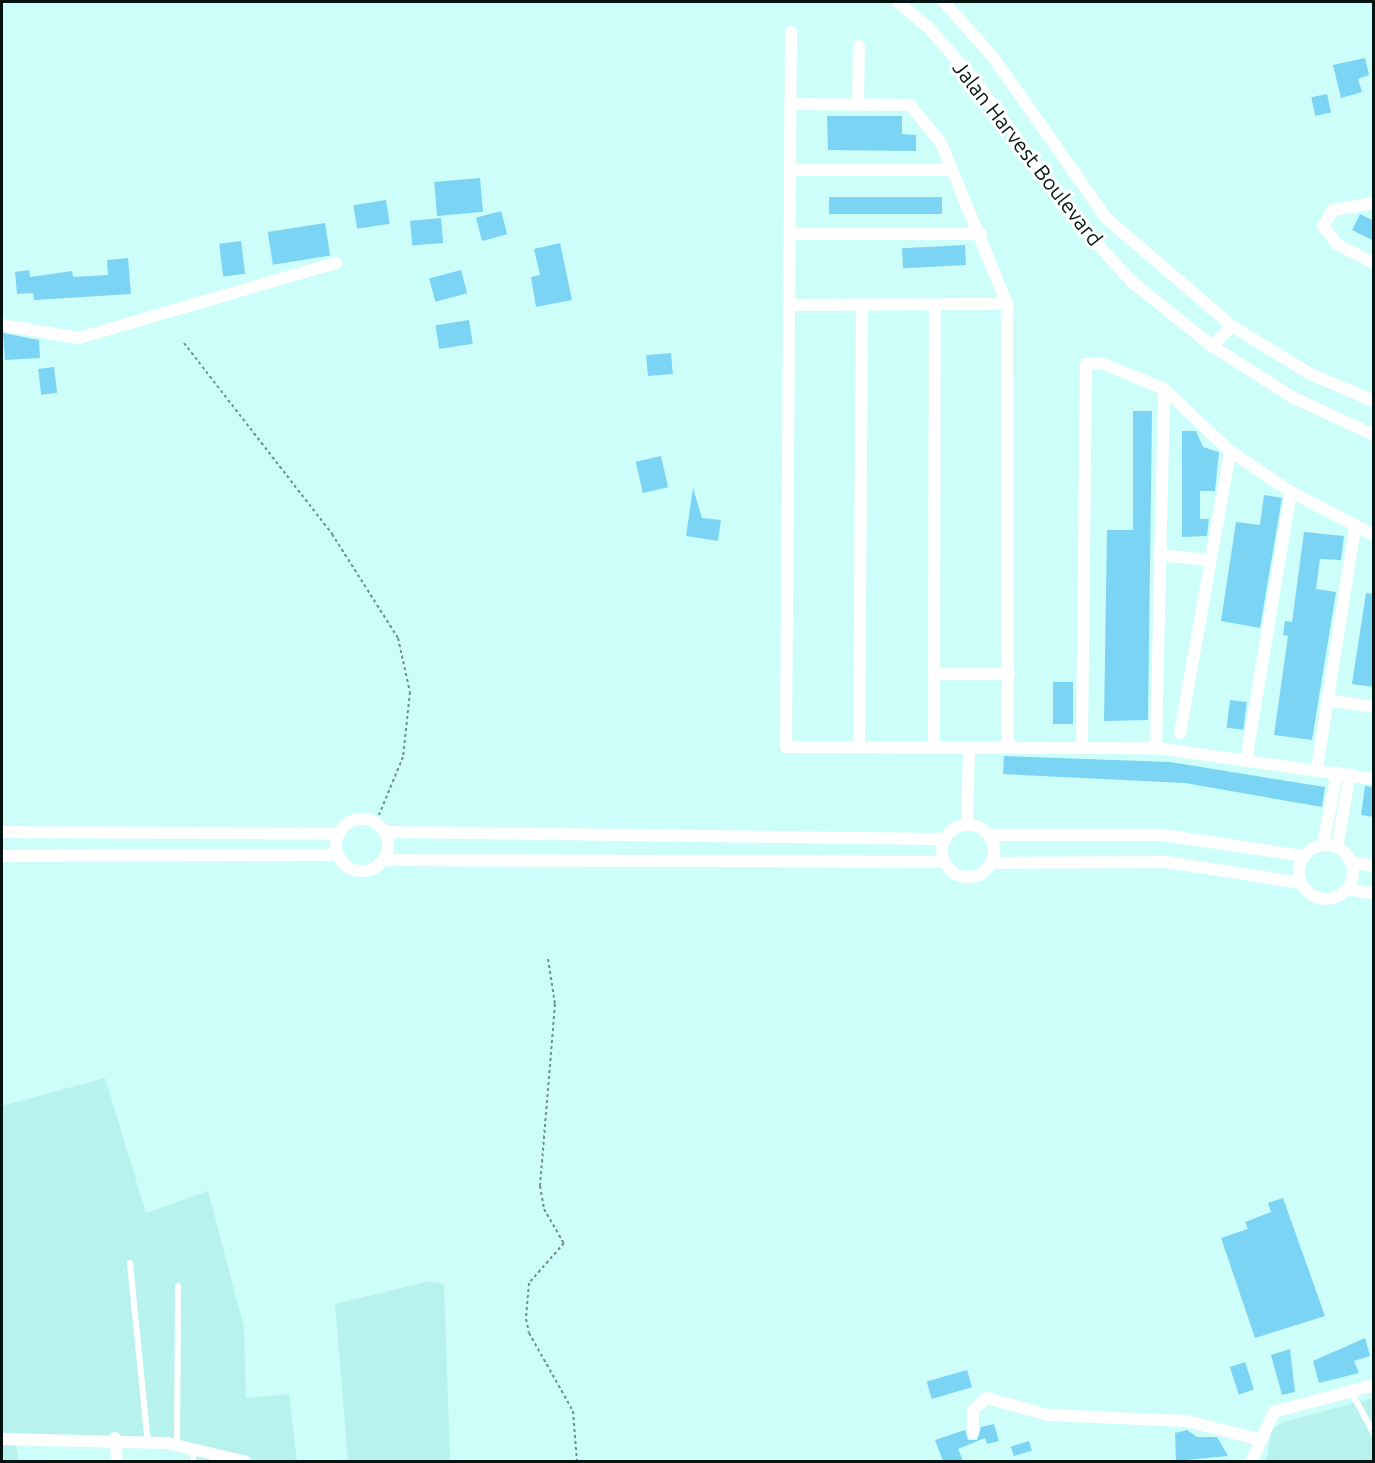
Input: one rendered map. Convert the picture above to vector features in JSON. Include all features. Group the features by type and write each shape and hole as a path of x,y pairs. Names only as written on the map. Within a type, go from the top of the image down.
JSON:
{"street":[{"name":"Jalan Harvest Boulevard","path":"898,2 980,87 1072,216 1132,282 1212,346 1292,397 1374,435"},
{"name":"Jalan Harvest Boulevard","path":"944,2 993,57 1106,218 1232,326 1310,374 1374,401"},
{"path":"791,32 793,234 786,747 859,745 969,748 1008,745 1156,748 1317,768 1374,778"},
{"path":"858,103 859,46"},
{"path":"792,104 910,105 940,143 947,170 981,234 1007,304 1008,745"},
{"path":"791,170 947,170"},
{"path":"1374,203 1342,206 1323,225 1338,245 1374,263"},
{"path":"793,234 981,234"},
{"path":"2,325 79,338 336,263"},
{"path":"792,305 935,307 1007,304"},
{"path":"859,745 862,307"},
{"path":"934,747 936,674 935,307"},
{"path":"1212,346 1232,326"},
{"path":"1082,746 1086,364 1101,363 1164,389 1230,451 1290,492 1354,527 1374,535"},
{"path":"1156,748 1164,389"},
{"path":"1180,733 1230,451"},
{"path":"1246,760 1290,492"},
{"path":"1317,768 1354,527"},
{"path":"1159,555 1209,560"},
{"path":"936,674 1009,674"},
{"path":"1327,700 1374,706"},
{"path":"967,825 969,748"},
{"path":"1323,845 1337,772"},
{"path":"1337,847 1350,774"},
{"path":"338,855 339,834 348,823 376,822 386,832 944,839 967,825"},
{"path":"967,825 989,835 1163,835 1304,856 1323,845 1337,847 1351,862 1374,866"},
{"path":"2,832 339,834"},
{"path":"385,860 386,832"},
{"path":"989,835 991,863"},
{"path":"944,839 944,862"},
{"path":"2,856 338,855 360,872 385,860 944,862 967,878 991,863 1166,862 1301,883 1323,898 1347,889 1374,894"},
{"path":"1301,883 1304,856"},
{"path":"1347,889 1351,862"},
{"path":"1251,1461 1257,1439 1274,1412 1374,1385"},
{"path":"973,1433 973,1410 987,1398 1048,1415 1187,1421 1257,1439"},
{"path":"2,1438 115,1438 177,1445 193,1455 246,1461"},
{"path":"115,1438 117,1461"}],"lane":[{"path":"130,1263 148,1442"},
{"path":"177,1445 178,1286"},
{"path":"1350,1391 1374,1434"}],"path":[{"path":"184,343 332,534 398,638 410,692 404,757 376,822"},
{"path":"548,959 555,1004 540,1186 544,1209 564,1238 561,1250 529,1283 526,1319 529,1333 573,1411 577,1461"}],"shaded area":[{"path":"105,1078 146,1213 208,1191 244,1327 246,1398 289,1394 297,1461 190,1461 189,1450 131,1439 16,1445 19,1461 2,1462 2,1106"},
{"path":"430,1281 444,1284 450,1461 348,1461 335,1304"},
{"path":"1373,1398 1373,1461 1266,1462 1272,1429 1284,1422"}],"building":[{"path":"1365,58 1369,75 1358,79 1362,92 1341,98 1333,65"},
{"path":"1327,94 1331,113 1315,116 1311,97"},
{"path":"827,116 902,116 902,134 916,135 916,151 828,150"},
{"path":"480,178 483,212 437,216 434,182"},
{"path":"829,197 942,197 942,214 829,214"},
{"path":"386,200 390,224 357,229 353,205"},
{"path":"501,211 507,234 482,241 476,218"},
{"path":"1360,214 1374,221 1374,241 1352,230"},
{"path":"441,218 443,243 412,246 410,221"},
{"path":"325,223 330,256 273,265 268,232"},
{"path":"241,241 245,274 223,276 219,244"},
{"path":"560,243 572,300 536,307 531,277 540,275 534,249"},
{"path":"965,245 966,265 903,268 902,248"},
{"path":"128,258 131,294 34,300 33,293 17,294 15,272 29,270 30,277 72,271 73,277 108,275 107,260"},
{"path":"461,270 467,293 435,302 429,279"},
{"path":"469,320 473,344 439,349 435,325"},
{"path":"3,333 39,340 40,358 5,360"},
{"path":"671,353 673,374 648,376 646,355"},
{"path":"54,367 57,393 41,395 38,369"},
{"path":"1133,411 1152,411 1148,720 1104,721 1107,530 1133,530"},
{"path":"1182,431 1196,431 1203,447 1219,452 1215,491 1200,491 1200,519 1209,519 1207,536 1182,537"},
{"path":"661,456 668,487 643,493 636,462"},
{"path":"693,488 702,518 721,520 718,541 686,536"},
{"path":"1264,495 1282,498 1260,628 1221,621 1236,522 1260,525"},
{"path":"1304,532 1344,536 1341,560 1320,559 1316,589 1336,592 1312,740 1274,735 1288,636 1283,635 1285,621 1292,622"},
{"path":"1366,593 1374,594 1374,687 1352,684"},
{"path":"1053,682 1073,682 1073,724 1053,724"},
{"path":"1230,700 1247,702 1243,730 1227,728"},
{"path":"1004,756 1170,762 1325,787 1322,807 1185,783 1003,774"},
{"path":"1365,786 1374,787 1374,817 1361,815"},
{"path":"1283,1198 1325,1316 1255,1338 1221,1238 1248,1229 1245,1222 1271,1212 1268,1203"},
{"path":"1365,1338 1370,1356 1354,1361 1359,1373 1319,1383 1313,1361"},
{"path":"1290,1349 1295,1392 1282,1395 1271,1355"},
{"path":"1245,1362 1254,1390 1239,1395 1230,1367"},
{"path":"967,1370 972,1387 932,1399 927,1382"},
{"path":"994,1424 999,1441 987,1444 985,1438 958,1449 963,1461 943,1461 935,1440 965,1430 968,1440 977,1440 981,1427"},
{"path":"1187,1430 1197,1437 1217,1437 1228,1456 1176,1461 1175,1433"},
{"path":"1029,1441 1032,1451 1014,1456 1011,1447"}]}
